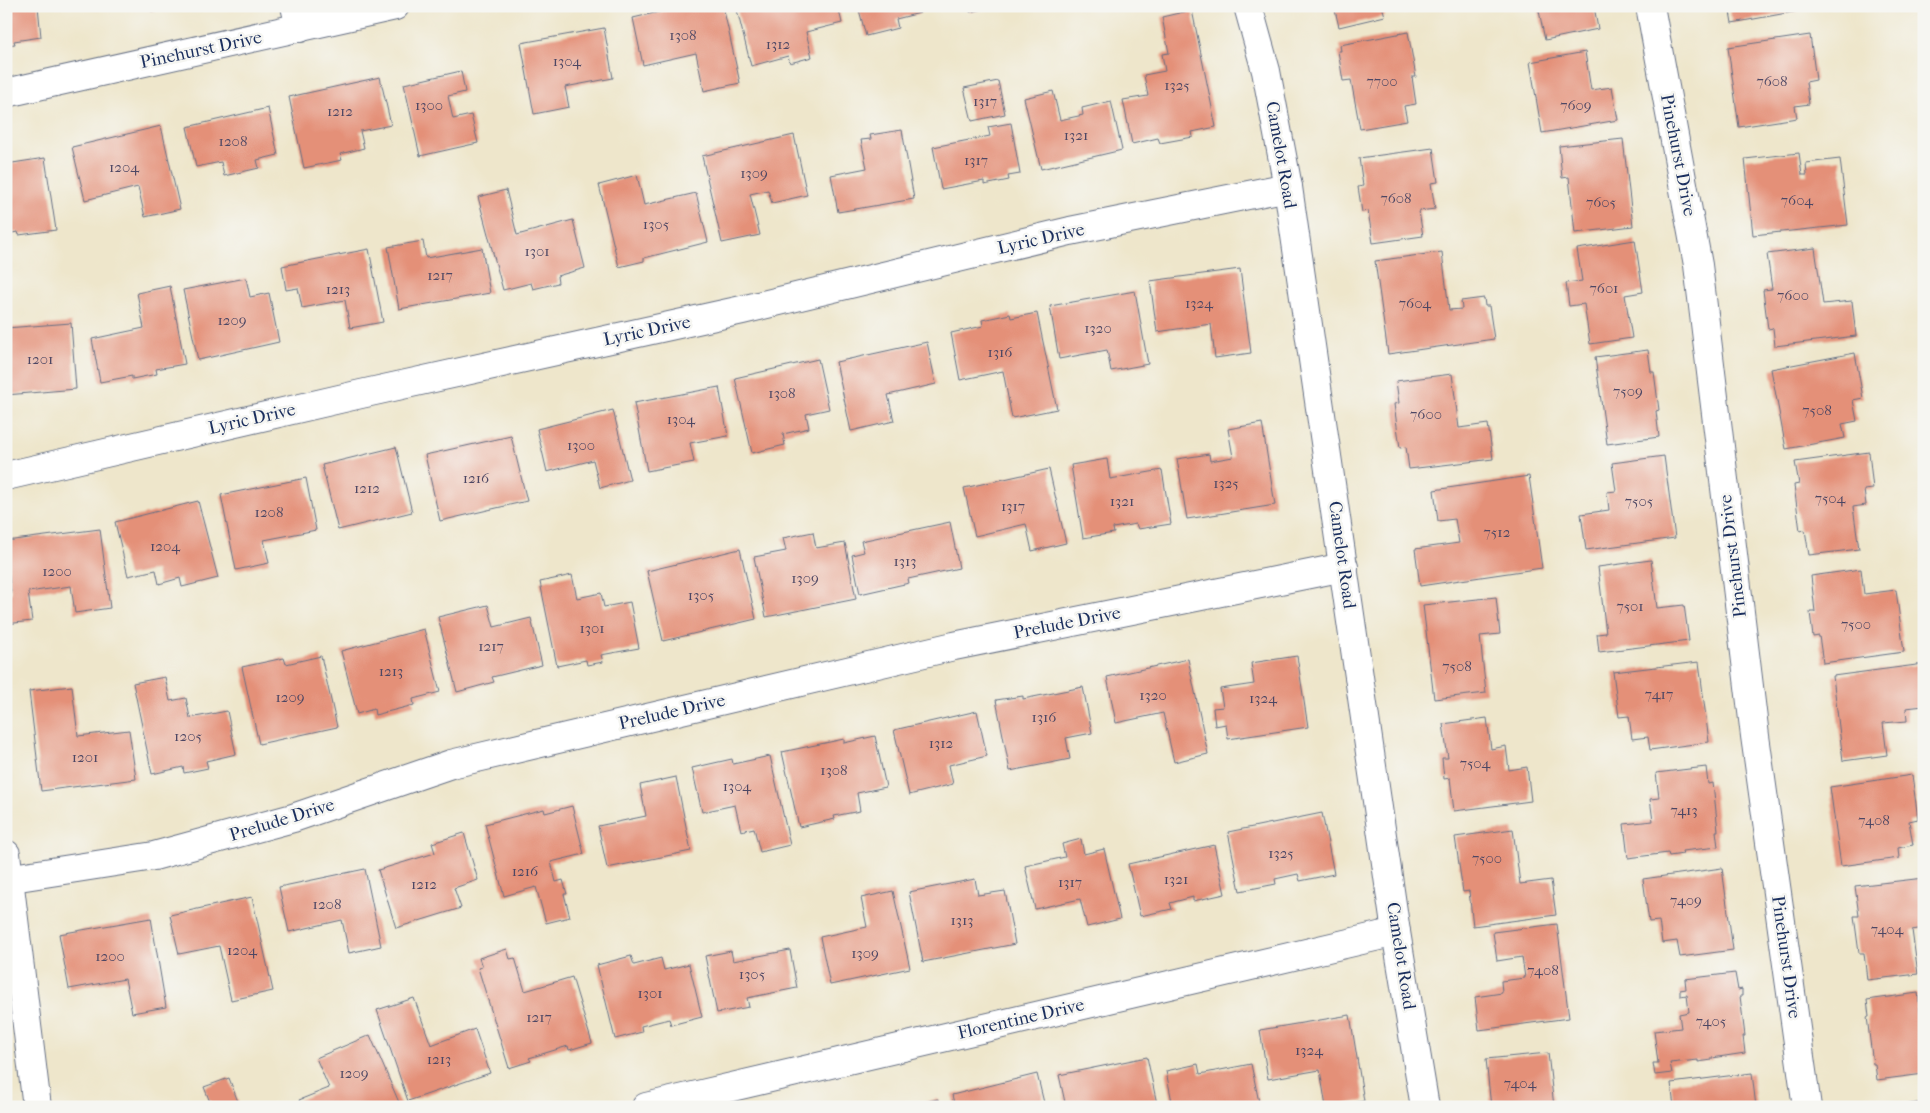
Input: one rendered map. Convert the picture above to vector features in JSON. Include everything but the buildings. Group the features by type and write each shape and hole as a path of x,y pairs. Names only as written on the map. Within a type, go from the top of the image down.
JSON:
{"street":[{"name":"Pinehurst Drive","path":"6,93 298,17 394,6"},
{"name":"Camelot Road","path":"1248,6 1266,71 1288,187 1396,932 1425,1107"},
{"name":"Pinehurst Drive","path":"1650,6 1698,265 1755,736 1807,1107"},
{"name":"Lyric Drive","path":"6,476 361,394 742,310 1070,231 1288,187"},
{"name":"Prelude Drive","path":"7,870 154,856 293,818 451,764 954,646 1344,567"},
{"path":"7,870 37,1107"},
{"name":"Florentine Drive","path":"646,1107 1396,932"}]}
